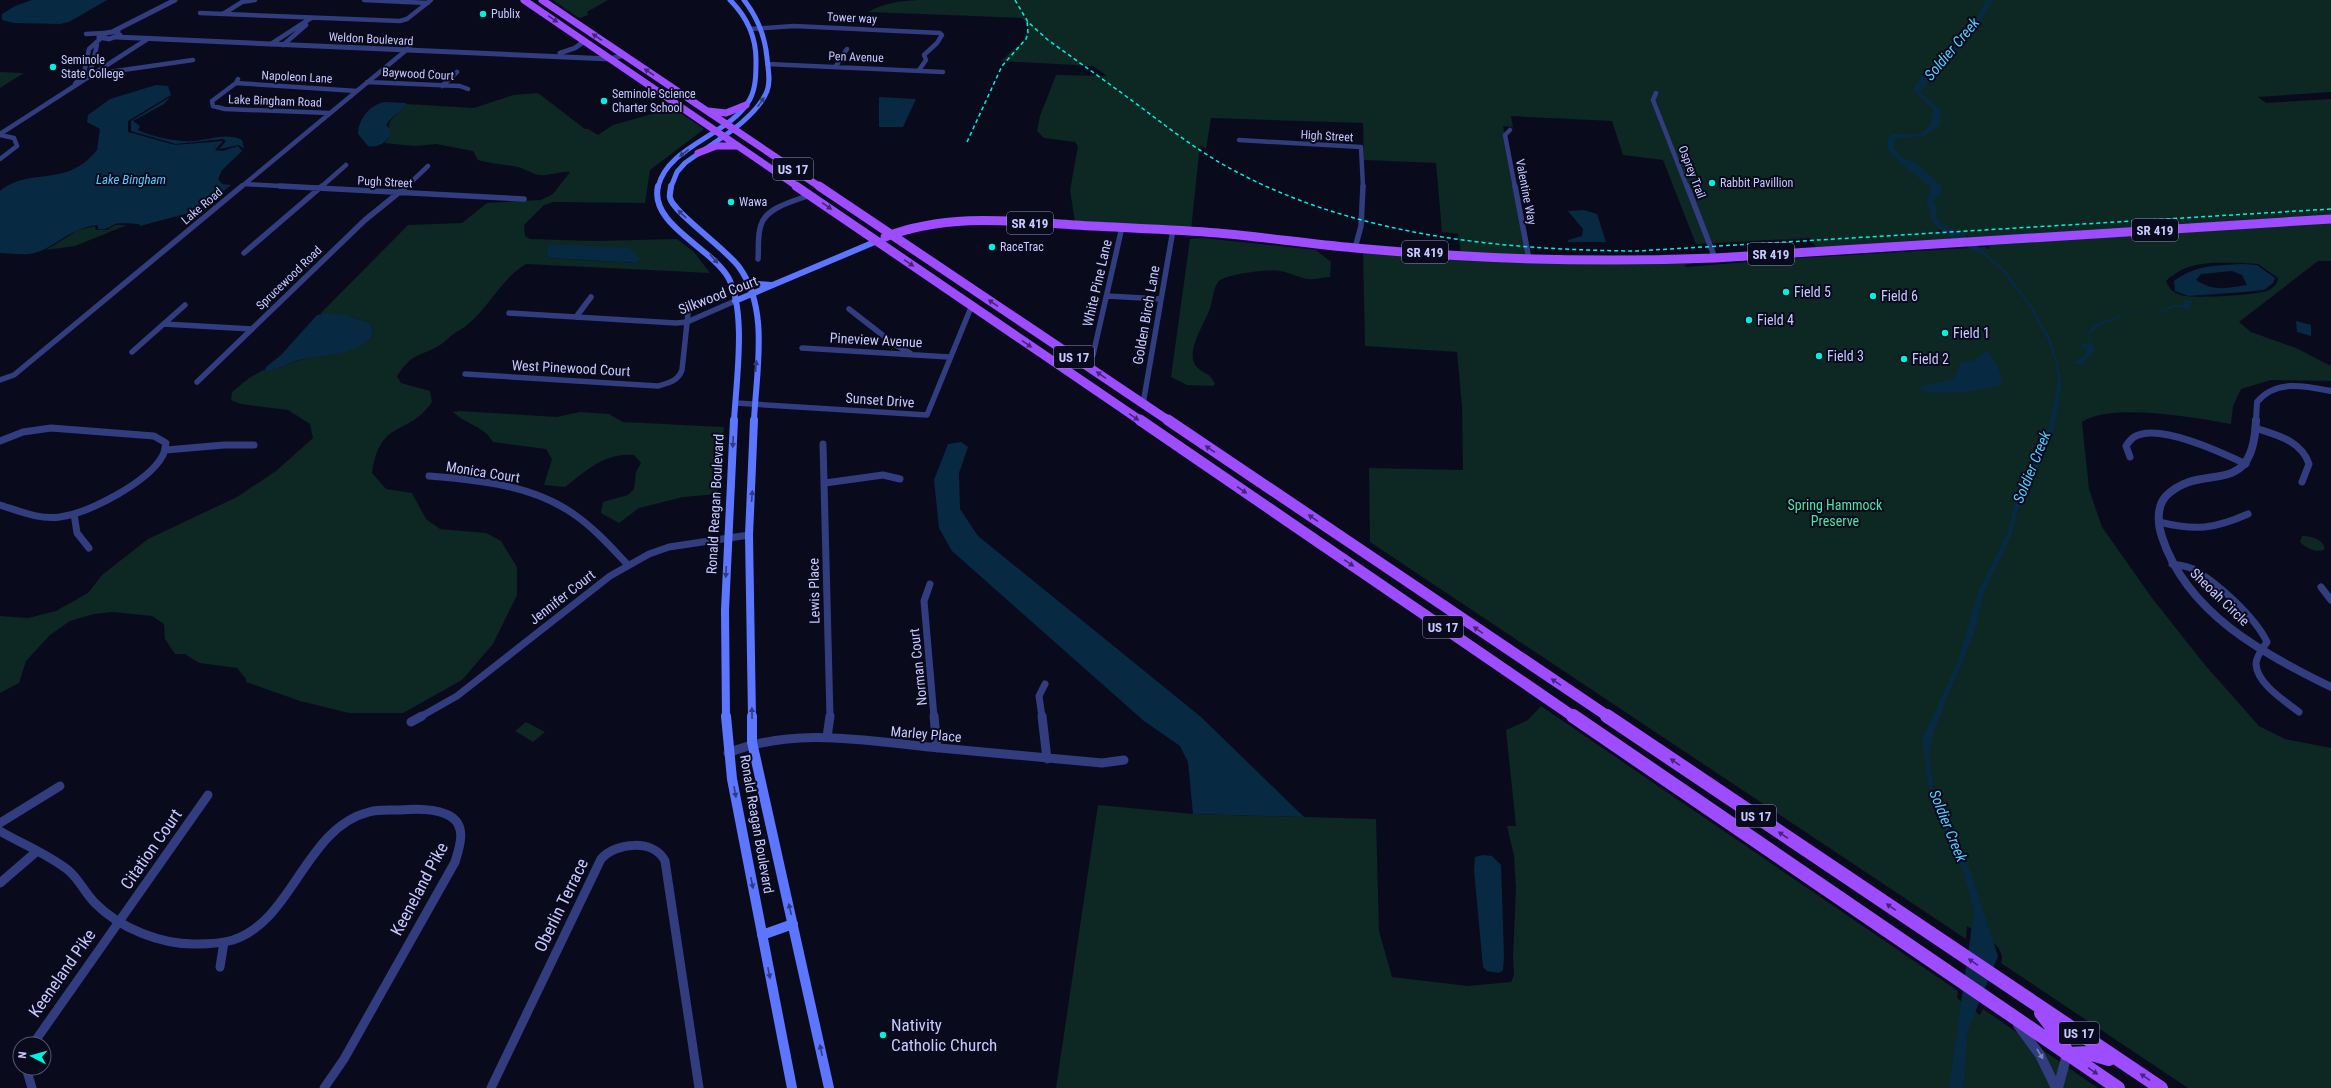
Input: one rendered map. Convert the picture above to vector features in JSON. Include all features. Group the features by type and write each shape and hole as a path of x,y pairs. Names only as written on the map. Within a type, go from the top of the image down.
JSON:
{"main road":[{"name":"US 17","path":"524,0 2118,1088"},
{"name":"US 17","path":"542,0 2161,1088"},
{"name":"Ronald Reagan Boulevard","path":"730,0 738,8 751,30 755,49 754,89 746,106 675,160 658,181 654,195 657,209 682,232 715,258 728,279 738,316 736,403 727,538 723,641 728,753 792,1088"},
{"name":"Ronald Reagan Boulevard","path":"744,0 762,28 766,41 768,64 767,91 762,103 732,128 698,153 677,172 671,187 670,198 679,212 720,246 739,267 754,295 758,335 754,403 754,465 749,535 752,742 829,1088"},
{"path":"537,8 549,9 565,19 574,21"},
{"path":"755,49 758,62 768,64"},
{"path":"707,111 726,113 746,106"},
{"path":"698,153 716,146 740,146"},
{"path":"768,166 777,165 789,173 796,171"},
{"name":"SR 419","path":"877,241 923,224 940,221 1173,230 1355,248 1529,259 1610,262 1715,258 2331,220"},
{"path":"682,232 706,246 720,246"},
{"name":"Silkwood Court","path":"735,301 754,295 877,241"},
{"path":"747,283 765,286 778,284"},
{"path":"972,305 978,304 1006,322 1021,322"},
{"path":"1176,446 1191,436"},
{"path":"762,934 793,924"},
{"path":"2029,1000 2051,1023 2062,1040 2067,1054 2080,1051 2094,1053 2129,1066"}],"street":[{"path":"66,92 81,78 86,68 90,49 101,36 175,0"},
{"path":"93,70 94,49 106,39 116,37 179,0"},
{"path":"223,14 242,2 256,0"},
{"path":"364,0 429,1"},
{"path":"200,13 400,21 407,19 429,1"},
{"path":"285,43 311,18"},
{"path":"271,44 316,18"},
{"name":"Tower way","path":"751,30 794,26 940,33 942,36 924,55 926,60 919,70"},
{"name":"Weldon Boulevard","path":"114,31 121,33 277,40 285,43"},
{"path":"101,36 106,39"},
{"name":"Weldon Boulevard","path":"116,37 608,57 621,53"},
{"path":"0,135 78,84 93,70 105,67 150,38"},
{"path":"560,53 575,48 582,43 582,39"},
{"name":"Lake Road","path":"2,379 14,375 408,49"},
{"path":"836,66 847,49"},
{"name":"Weldon Boulevard","path":"518,53 560,53 608,57"},
{"path":"86,68 93,70 193,60"},
{"name":"Pen Avenue","path":"768,64 943,72"},
{"path":"442,86 457,72"},
{"name":"Napoleon Lane","path":"237,81 357,91"},
{"name":"Lake Bingham Road","path":"237,81 212,101 213,106 233,109 330,113"},
{"name":"Baywood Court","path":"367,82 468,89"},
{"name":"Osprey Trail","path":"1656,93 1653,100 1715,258"},
{"name":"Valentine Way","path":"1510,130 1505,135 1529,259"},
{"path":"0,135 14,138 17,146 0,159"},
{"name":"High Street","path":"1239,140 1361,147 1362,219 1360,238 1355,248"},
{"path":"244,253 346,165"},
{"name":"Sprucewood Road","path":"197,382 365,220 400,193 428,166"},
{"name":"Pugh Street","path":"245,184 524,199"},
{"path":"758,259 761,223 764,217 771,212 810,195"},
{"name":"White Pine Lane","path":"1084,364 1093,355 1122,227"},
{"name":"Golden Birch Lane","path":"1143,404 1173,230"},
{"path":"576,317 591,296"},
{"path":"1107,296 1162,299"},
{"name":"Silkwood Court","path":"509,314 676,323 687,322 735,301"},
{"path":"687,322 689,304"},
{"path":"132,352 185,305"},
{"name":"Sunset Drive","path":"736,403 927,415 949,357 972,305"},
{"path":"849,309 894,344 916,355"},
{"name":"West Pinewood Court","path":"465,374 658,386 675,381 682,371 687,322"},
{"path":"164,324 252,329"},
{"name":"Pineview Avenue","path":"802,348 949,357"},
{"path":"2130,457 2126,446 2128,440 2134,437 2156,434 2202,444 2246,464 2251,456 2257,402 2261,396 2270,389 2295,386 2331,391"},
{"path":"0,441 23,432 51,428 154,436 166,444 166,450 152,468 121,492 100,504 74,514 60,517 34,516 0,505"},
{"path":"2255,428 2291,442 2305,453 2309,464 2302,482"},
{"name":"Lewis Place","path":"823,444 830,726 827,737"},
{"path":"166,450 224,445 254,445"},
{"name":"Sheoah Circle","path":"2246,464 2227,474 2188,482 2174,489 2165,496 2160,506 2159,522 2163,544 2172,564 2190,589 2218,617 2262,651 2331,687"},
{"name":"Monica Court","path":"429,476 498,484 544,498 582,520 628,565"},
{"path":"825,482 884,476 900,479"},
{"path":"74,514 73,526 77,537 90,548"},
{"path":"2159,522 2182,528 2207,530 2222,526 2248,514"},
{"name":"Jennifer Court","path":"411,722 456,696 610,576 628,565 669,547 749,535"},
{"path":"2172,564 2188,567 2200,572 2239,607 2266,638 2267,642 2256,664 2258,670 2272,690 2299,712"},
{"name":"Norman Court","path":"930,584 924,600 938,748"},
{"path":"2321,587 2331,600"},
{"path":"1045,684 1039,696 1047,759"},
{"name":"Marley Place","path":"728,753 752,742 788,737 827,737 1047,759 1102,763 1124,760"},
{"path":"0,823 60,786"},
{"name":"Citation Court","path":"118,921 208,795"},
{"name":"Keeneland Pike","path":"0,831 69,871 96,905 118,921 147,934 172,941 196,944 224,942 237,938 269,918 282,903 326,838 338,826 352,818 371,810 389,807 431,811 445,814 454,818 461,830 462,842 455,862 344,1059 324,1088"},
{"name":"Oberlin Terrace","path":"491,1088 601,859 607,852 624,845 652,848 661,853 665,861 699,1088"},
{"path":"0,883 36,852"},
{"name":"Keeneland Pike","path":"39,1036 118,921"},
{"path":"220,967 224,942"},
{"path":"2007,1013 2032,1042 2045,1063 2057,1088"},
{"path":"2057,1088 2067,1054"},
{"path":"27,1076 32,1088"}],"green space":[{"path":"553,0 608,0 587,12 588,15 579,18"},
{"path":"918,0 2331,0 2331,92 2258,97 2266,103 2331,99 2331,218 1973,240 1965,234 1957,231 1938,230 1954,241 1818,250 1810,238 1696,244 1663,160 1623,155 1612,121 1511,116 1513,127 1503,126 1529,258 1461,253 1458,234 1442,232 1436,163 1364,160 1363,123 1211,118 1206,149 1200,145 1191,230 1075,222 1070,190 1078,146 1075,142 1044,138 1037,131 1040,116 1056,75 1107,76 1093,66 1001,61 1024,40 1028,24 1022,18 868,12 886,5"},
{"path":"0,72 24,73 0,88"},
{"path":"538,93 585,129 588,129 598,135 613,125 673,108 704,129 650,170 645,203 554,202 544,205 524,225 525,236 530,239 594,241 677,239 694,252 710,273 526,264 510,277 475,318 440,345 412,359 397,376 401,383 430,391 432,402 423,413 396,430 381,444 376,456 372,473 386,489 412,493 426,519 440,529 486,533 501,541 517,567 517,595 493,644 462,680 403,713 349,713 300,701 246,682 246,679 237,668 199,663 185,654 175,654 165,639 164,624 152,616 112,612 94,614 70,621 50,635 26,661 19,683 0,693 0,616 28,618 56,611 88,593 102,575 148,539 237,497 276,471 313,438 310,424 288,410 241,404 231,400 232,392 249,378 265,369 264,371 297,361 336,354 364,344 372,338 373,330 370,323 339,314 319,315 408,225 462,223 487,203 541,200 553,194 570,172 540,175 520,168 478,160 473,151 436,144 415,146 384,143 390,137 390,122 407,104 474,108 513,95","holes":["546,254 639,260 636,263 549,258"]},
{"name":"Spring Hammock Preserve","path":"2331,221 2331,261 2318,261 2239,322 2251,332 2296,348 2331,366 2331,381 2271,380 2241,389 2233,406 2231,424 2176,415 2132,412 2095,416 2082,422 2089,489 2102,527 2152,598 2205,665 2259,726 2285,739 2331,748 2331,1088 2188,1088 2001,963 2002,957 2000,951 1991,941 1967,926 1966,939 1370,542 1369,468 1463,470 1462,406 1457,352 1365,346 1363,250 1687,261 1694,263 1685,265 1685,267 1800,258 1986,247 1988,249 1990,248 1987,246 1979,246","holes":["2201,264 2258,264 2278,278 2273,288 2267,291 2250,294 2197,297 2174,292 2166,281 2183,269"]},
{"path":"115,225 127,225 75,246 46,250 78,230 95,226 96,230 107,230"},
{"path":"1203,238 1316,250 1331,262 1330,277 1309,279 1283,272 1266,271 1237,274 1222,279 1218,282 1209,311 1196,340 1193,356 1194,363 1198,368 1209,375 1213,380 1215,384 1213,386 1187,385 1171,377 1190,239"},
{"path":"459,411 557,417 580,412 609,414 623,422 724,427 718,494 683,497 639,508 619,523 601,513 603,502 628,495 634,489 636,472 641,463 634,455 614,456 596,464 565,487 544,485 552,459 546,449 493,442 485,432 453,412"},
{"path":"2302,536 2313,537 2319,540 2325,549 2315,551 2308,548 2300,542"},
{"path":"1541,706 1958,991 1957,998 1980,1015 1983,1009 2098,1088 1056,1088 1098,805 1193,814 1376,819 1379,931 1392,977 1468,986 1511,982 1514,975 1513,956 1516,889 1514,856 1507,826 1516,826 1506,730 1528,720"},
{"path":"526,722 545,732 533,742 515,731"}],"water":[{"path":"32,0 107,0 69,22 60,24 14,23 2,20 2,14 15,6"},
{"path":"1986,0 1993,0 1976,29 1943,63 1920,93 1943,111 1940,117 1940,126 1924,136 1895,139 1894,148 1901,157 1916,163 1943,187 1941,193 1933,201 1936,207 1937,220 1945,226 1963,233 2006,271 2034,309 2052,341 2062,383 2054,430 2037,470 2023,492 2012,534 1983,595 1974,634 1948,695 1934,732 1929,752 1935,801 1970,870 1998,956 1968,1030 1963,1088 1949,1088 1974,911 1963,871 1933,804 1927,778 1922,739 1957,663 1978,592 2008,532 2017,489 2032,466 2048,429 2058,383 2055,362 2047,339 2032,311 2001,270 1986,257 1945,235 1932,222 1926,200 1929,196 1930,187 1901,164 1887,148 1888,137 1893,134 1921,133 1931,124 1933,109 1912,90 1928,69 1971,27"},
{"name":"Lake Bingham","path":"156,85 168,86 171,95 128,121 128,132 175,145 223,141 215,150 223,151 238,146 242,151 222,170 218,179 222,184 231,185 200,210 140,226 139,224 122,223 103,229 98,229 98,225 87,227 78,230 46,249 38,252 29,254 0,253 0,191 12,184 24,180 61,174 85,162 97,150 100,129 87,122 88,115 110,99"},
{"path":"170,97 164,104 133,121 140,126 138,130 158,137 180,141 224,137 236,138 242,140 244,149 239,145 219,149 226,141 223,139 176,144 131,131 131,121"},
{"path":"879,97 916,99 903,127 879,127"},
{"path":"380,103 406,103 407,105 386,125 390,129 390,137 380,145 368,146 358,134 360,123 370,109"},
{"path":"1584,210 1597,214 1606,242 1568,242 1568,240 1582,236 1583,229 1568,211"},
{"path":"556,244 629,248 640,259 636,263 549,258 546,254 549,246"},
{"path":"2243,264 2257,265 2275,278 2273,283 2264,290 2245,292 2188,296 2175,291 2174,281 2191,271 2207,267","holes":["2232,271 2242,275 2247,285 2227,288 2215,288 2196,280 2201,274"]},
{"path":"2184,299 2193,301 2189,309 2174,307 2161,314 2157,314 2173,305 2184,305"},
{"path":"329,313 346,315 370,323 373,330 372,338 355,349 346,352 296,361 264,372 266,367 281,355 317,315"},
{"path":"2133,313 2157,314 2135,314 2100,325 2089,335 2091,343 2096,349 2083,365 2074,364 2085,354 2086,349 2081,347 2080,344 2089,344 2088,332 2097,323"},
{"path":"2296,321 2311,325 2311,336 2297,332"},
{"path":"1985,351 1990,353 1998,368 2002,380 2001,384 1994,387 1973,391 1947,393 1936,393 1920,389 1921,386 1950,380 1955,376 1960,363 1975,360"},
{"path":"961,442 968,447 959,473 960,509 978,536 1201,717 1304,817 1193,814 1188,762 1180,746 1144,721 952,551 939,528 934,480 948,444"},
{"path":"1483,855 1492,856 1501,865 1504,956 1503,970 1499,973 1487,971 1483,967 1474,870 1475,857"}],"waterway":[{"name":"Soldier Creek","path":"2030,471 2034,462"}],"railway":[{"path":"1015,0 1027,20"},
{"path":"967,142 1002,66 1026,39 1028,33 1027,20"},
{"path":"1027,20 1048,40 1186,141 1233,170 1280,192 1329,210 1379,224 1430,235 1533,247 1637,251 2331,209"}],"place":[{"name":"Publix","path":"483,14"},
{"name":"Seminole State College","path":"53,67"},
{"name":"Seminole Science Charter School","path":"604,101"},
{"name":"Rabbit Pavillion","path":"1712,183"},
{"name":"Wawa","path":"731,202"},
{"name":"RaceTrac","path":"992,247"},
{"name":"Field 5","path":"1786,292"},
{"name":"Field 6","path":"1873,296"},
{"name":"Field 4","path":"1749,320"},
{"name":"Field 1","path":"1945,333"},
{"name":"Field 3","path":"1819,356"},
{"name":"Field 2","path":"1904,359"},
{"name":"Nativity Catholic Church","path":"883,1035"}]}
